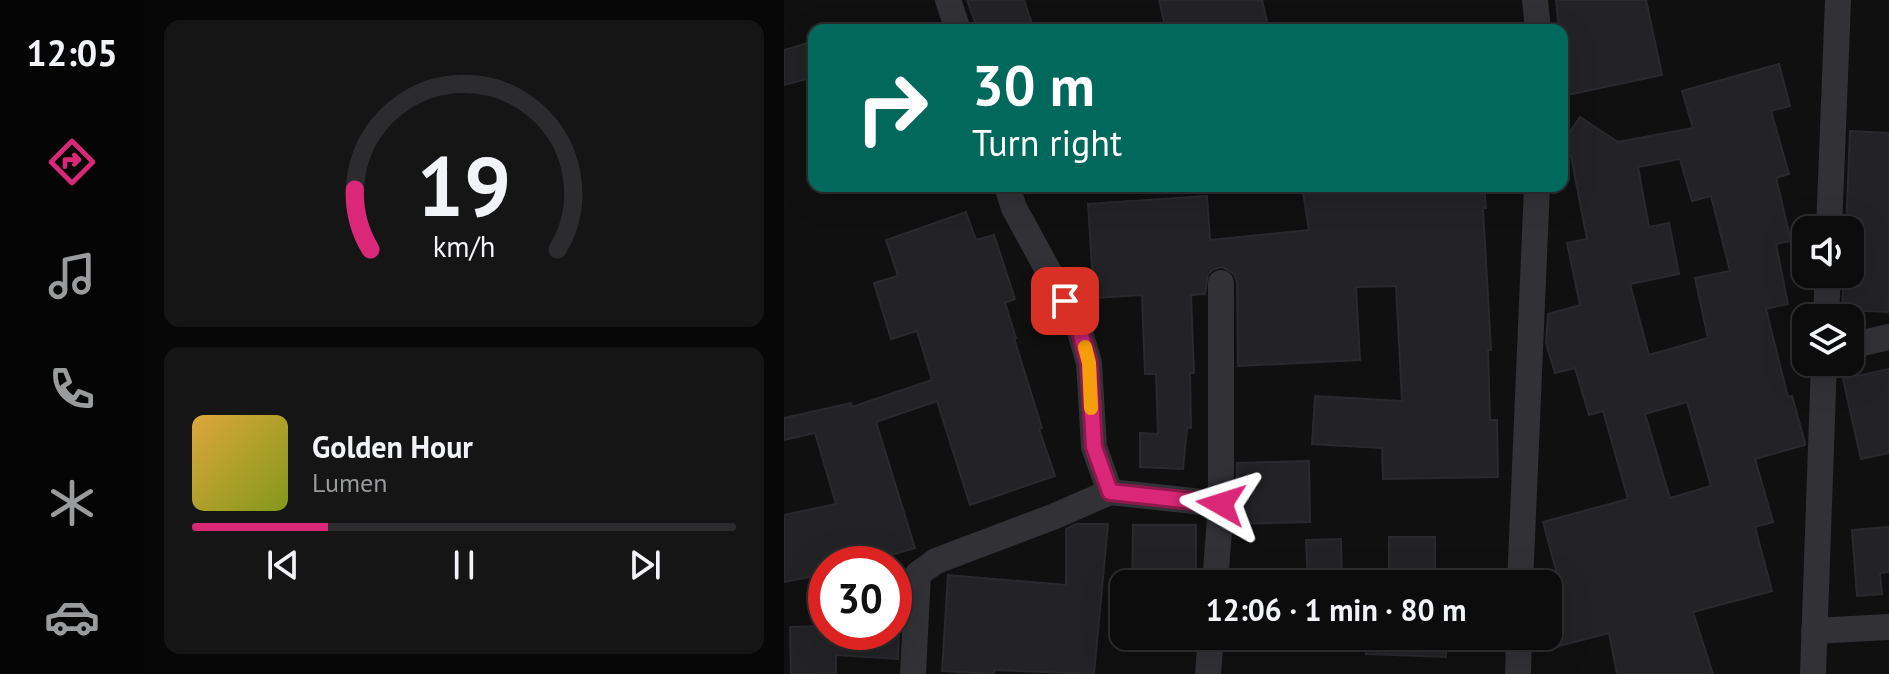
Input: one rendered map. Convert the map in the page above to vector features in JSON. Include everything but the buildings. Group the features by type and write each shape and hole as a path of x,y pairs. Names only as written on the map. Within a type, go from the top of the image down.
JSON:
{"street":[{"path":"948,0 956,24"},
{"path":"1535,0 1537,24"},
{"path":"1830,216 1838,0"},
{"path":"1009,192 1014,208 1078,325 1089,363 1094,447 1110,492"},
{"path":"1521,570 1537,192"},
{"path":"1216,570 1221,504 1221,283"},
{"path":"1864,343 1889,337"},
{"path":"1813,674 1823,376"},
{"path":"913,674 918,574 936,561 1110,492 1221,504"},
{"path":"1814,631 1889,627"},
{"path":"1208,674 1210,650"},
{"path":"1518,674 1519,650"}],"slow traffic":[{"path":"1085,347 1089,363 1091,408"}],"route":[{"path":"1065,301 1078,325 1089,363 1094,447 1110,492 1221,504"}]}
